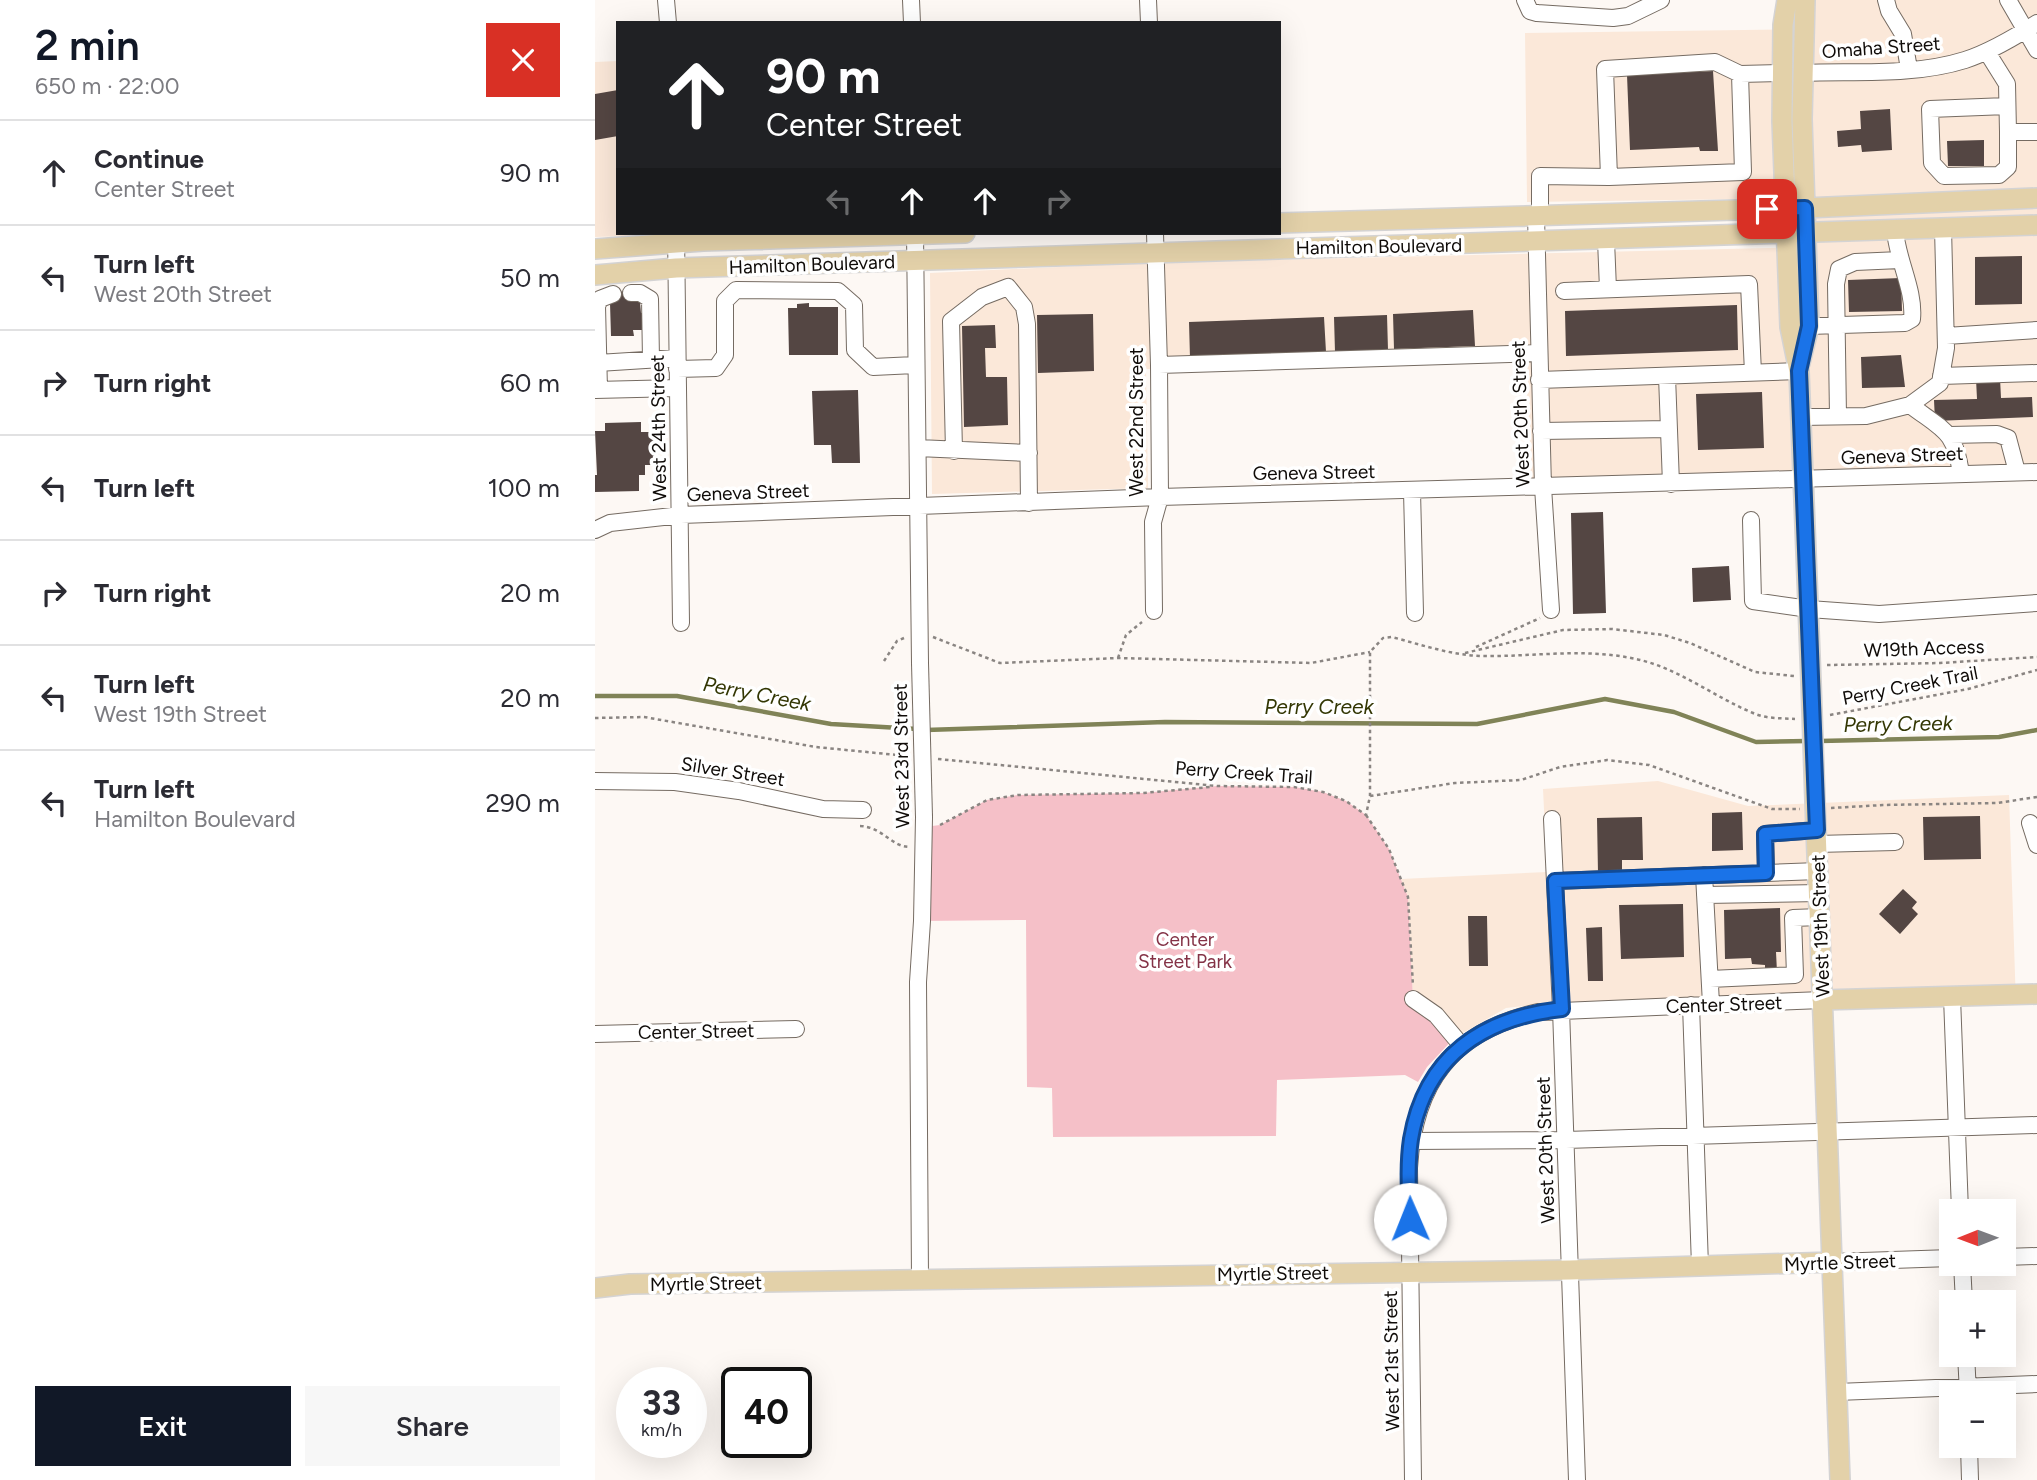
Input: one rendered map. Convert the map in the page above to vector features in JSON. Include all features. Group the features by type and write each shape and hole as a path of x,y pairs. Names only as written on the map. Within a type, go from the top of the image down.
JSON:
{"main road":[{"path":"1789,0 1794,20 1793,47 1796,65 1803,73"},
{"name":"West 19th Street","path":"1789,0 1783,25 1781,74 1785,209 1790,327 1799,371 1840,1480"},
{"name":"West 19th Street","path":"1799,371 1809,326 1803,152 1805,0"},
{"path":"1781,74 1794,88 1803,152"},
{"name":"Hamilton Boulevard","path":"1281,223 1785,209 2037,198"},
{"name":"Hamilton Boulevard","path":"595,275 676,268 2037,225"},
{"name":"Hamilton Boulevard","path":"595,249 676,238 855,235"},
{"name":"Center Street","path":"1822,1000 2037,994"},
{"name":"Myrtle Street","path":"595,1289 630,1284 1570,1270 1833,1262"}],"street":[{"path":"666,0 668,21"},
{"path":"911,0 912,21"},
{"path":"1148,0 1149,21"},
{"path":"1525,0 1530,11 1537,13 1613,18 1628,16 1661,0"},
{"path":"1887,0 1889,10 1903,34 1909,69"},
{"path":"2008,0 2032,27 2037,50"},
{"name":"Omaha Street","path":"1803,73 1930,68 1964,61 1987,52 2032,27"},
{"path":"1987,52 2007,84 2008,167 1999,175 1944,176 1932,163 1930,109 2007,106"},
{"path":"1740,74 1743,172 1609,177 1605,69 1715,62 1740,74 1781,74"},
{"path":"2008,132 2037,132"},
{"name":"West 20th Street","path":"1551,610 1538,353 1536,242 1540,176 1609,177"},
{"path":"1800,417 1866,416 1910,405 1940,383 1946,336 1943,228"},
{"path":"1809,326 1905,323 1912,318 1911,296 1900,260 1895,230"},
{"name":"West 23rd Street","path":"915,235 917,505 924,822 918,982 920,1279"},
{"name":"West 22nd Street","path":"1154,611 1153,522 1160,497 1155,235"},
{"name":"West 24th Street","path":"676,238 681,623"},
{"path":"1606,240 1608,289"},
{"path":"1838,416 1836,284 1839,269 1856,262 1900,260"},
{"path":"1564,290 1749,284 1753,373"},
{"path":"954,451 951,321 982,297 1008,287 1024,307 1027,324 1029,503"},
{"path":"599,363 651,360 716,368 725,355 725,301 736,290 838,291 854,305 855,350 873,366 915,365"},
{"path":"631,293 641,293 650,299 651,360"},
{"path":"613,294 600,299 597,306 597,390 678,388"},
{"path":"1946,336 2037,330"},
{"path":"1159,365 1538,353"},
{"path":"1539,380 1799,371"},
{"path":"1941,376 2037,373"},
{"path":"1667,376 1671,484"},
{"path":"1910,405 1950,435 1958,450 1961,474"},
{"path":"1541,431 1669,429"},
{"path":"1950,435 1997,434 2008,438 2017,472"},
{"path":"918,449 1028,453"},
{"name":"Geneva Street","path":"595,530 610,523 681,515 917,505 2037,472"},
{"path":"1412,491 1415,613"},
{"path":"1751,520 1753,601 1808,609 1879,614 2037,603"},
{"name":"Silver Street","path":"595,781 675,782 739,791 823,809 863,810"},
{"name":"West 20th Street","path":"1552,819 1562,1009 1577,1480"},
{"path":"2030,823 2037,845"},
{"path":"1766,873 1765,834 1895,842"},
{"path":"1555,881 1818,871"},
{"path":"1789,872 1790,893"},
{"path":"1704,875 1711,1004"},
{"path":"1705,895 1819,893"},
{"path":"1710,979 1795,975 1793,918 1820,917"},
{"path":"1952,997 1960,1199"},
{"path":"1413,999 1436,1015 1462,1046"},
{"name":"Center Street","path":"1462,1046 1511,1018 1562,1009 1822,1000"},
{"path":"1691,1005 1700,1266"},
{"name":"Center Street","path":"595,1034 796,1029"},
{"name":"West 21st Street","path":"1413,1480 1411,1141 1417,1114 1427,1091 1447,1061 1462,1046"},
{"path":"1411,1141 1566,1140 2037,1125"},
{"path":"2016,1257 2037,1256"},
{"name":"Myrtle Street","path":"1833,1262 1939,1258"},
{"path":"2016,1386 2037,1384"},
{"path":"1837,1392 1939,1390"},
{"path":"1969,1458 1970,1480"}],"path":[{"path":"1461,654 1538,620 1551,610"},
{"path":"1118,659 1126,635 1154,611"},
{"name":"W19th Access","path":"1473,649 1563,630 1612,629 1664,635 1755,672 1811,674 2037,657"},
{"path":"884,661 897,641 919,631 1000,663 1118,659 1311,663 1370,652 1383,638 1392,637 1461,654 1482,656 1577,652 1635,658 1666,669 1754,714 1798,720"},
{"path":"1370,652 1370,796 1366,815 1389,849 1408,897 1413,999"},
{"name":"Perry Creek Trail","path":"1825,716 1968,689 2037,670"},
{"path":"595,718 644,717 816,747 913,757"},
{"name":"Perry Creek Trail","path":"926,758 1217,786 1294,787 1322,792 1346,801 1366,815"},
{"path":"1370,796 1455,783 1521,780 1560,767 1607,760 1649,765 1772,809 1815,805 1997,803 2037,797"},
{"path":"924,822 940,825 987,800 1008,797 1143,793 1217,786"},
{"path":"843,809 855,826 871,827 904,847 924,847"}],"shaded area":[{"path":"1807,0 2037,0 2037,465 1530,478 1526,361 1146,369 1148,488 932,494 930,273 1143,263 1806,247 1810,198 1527,202 1525,33 1807,29"},
{"path":"616,61 616,235 654,235 595,237 595,62"},
{"path":"1658,781 1748,806 2009,795 2016,1005 1814,1006 1553,1017 1552,1003 1506,1008 1454,1038 1413,999 1408,897 1401,879 1547,872 1543,789"}],"green space":[{"name":"Center Street Park","path":"1217,786 1294,787 1323,792 1346,801 1366,815 1389,849 1408,897 1413,999 1454,1038 1427,1067 1418,1082 1405,1075 1277,1080 1276,1136 1053,1137 1052,1088 1027,1087 1026,920 922,921 924,827 940,825 987,800 1018,795 1143,793"}],"building":[{"path":"1713,71 1718,151 1700,151 1699,147 1630,150 1627,75"},
{"path":"616,90 616,136 595,140 595,94"},
{"path":"1890,109 1892,150 1862,152 1861,145 1838,147 1837,131 1861,129 1860,111"},
{"path":"1984,140 1984,166 1948,166 1947,141"},
{"path":"2022,256 2022,304 1975,305 1975,257"},
{"path":"1901,278 1902,311 1849,312 1848,280"},
{"path":"631,291 631,302 640,302 641,313 645,312 646,330 633,330 634,336 611,336 610,303 614,303 613,292"},
{"path":"809,303 809,307 838,307 838,355 789,355 788,308"},
{"path":"1737,305 1738,350 1566,356 1565,311"},
{"path":"1473,310 1475,346 1394,349 1393,314"},
{"path":"1093,314 1094,371 1038,373 1037,315"},
{"path":"1387,315 1388,350 1335,352 1334,317"},
{"path":"1324,317 1326,352 1190,358 1189,322"},
{"path":"995,325 996,348 985,348 986,377 1007,377 1008,425 964,427 962,326"},
{"path":"1901,355 1905,387 1862,388 1861,357"},
{"path":"2000,378 2001,398 2032,397 2033,417 1935,421 1934,400 1977,399 1976,379"},
{"path":"858,390 860,463 832,463 831,445 814,445 812,391"},
{"path":"1762,392 1764,448 1698,450 1696,394"},
{"path":"641,422 641,432 654,432 655,465 645,465 645,475 639,475 639,491 595,492 595,431 605,431 605,423"},
{"path":"1603,512 1606,613 1573,614 1571,513"},
{"path":"1729,566 1731,600 1693,602 1692,568"},
{"path":"1742,812 1743,850 1712,851 1712,813"},
{"path":"1980,816 1981,859 1924,860 1923,817"},
{"path":"1642,817 1643,860 1622,860 1622,872 1598,873 1597,818"},
{"path":"1903,889 1917,902 1912,908 1918,914 1900,934 1879,914"},
{"path":"1683,904 1684,957 1621,959 1619,905"},
{"path":"1780,908 1781,952 1776,952 1777,972 1765,972 1765,965 1752,964 1751,958 1725,959 1724,910"},
{"path":"1468,916 1487,916 1488,966 1469,966"},
{"path":"1602,927 1603,981 1588,981 1586,928"}],"waterway":[{"name":"Perry Creek","path":"595,696 677,696 831,724 917,729"},
{"name":"Perry Creek","path":"926,730 1165,722 1477,724 1605,699 1674,712 1756,742 1807,741"},
{"name":"Perry Creek","path":"1820,741 1999,737 2037,730"}],"route":[{"path":"1410,1219 1411,1141 1417,1114 1436,1076 1462,1046 1486,1030 1511,1018 1562,1009 1555,881 1766,873 1765,834 1817,830 1799,371 1809,326 1805,208 1767,209"}]}
